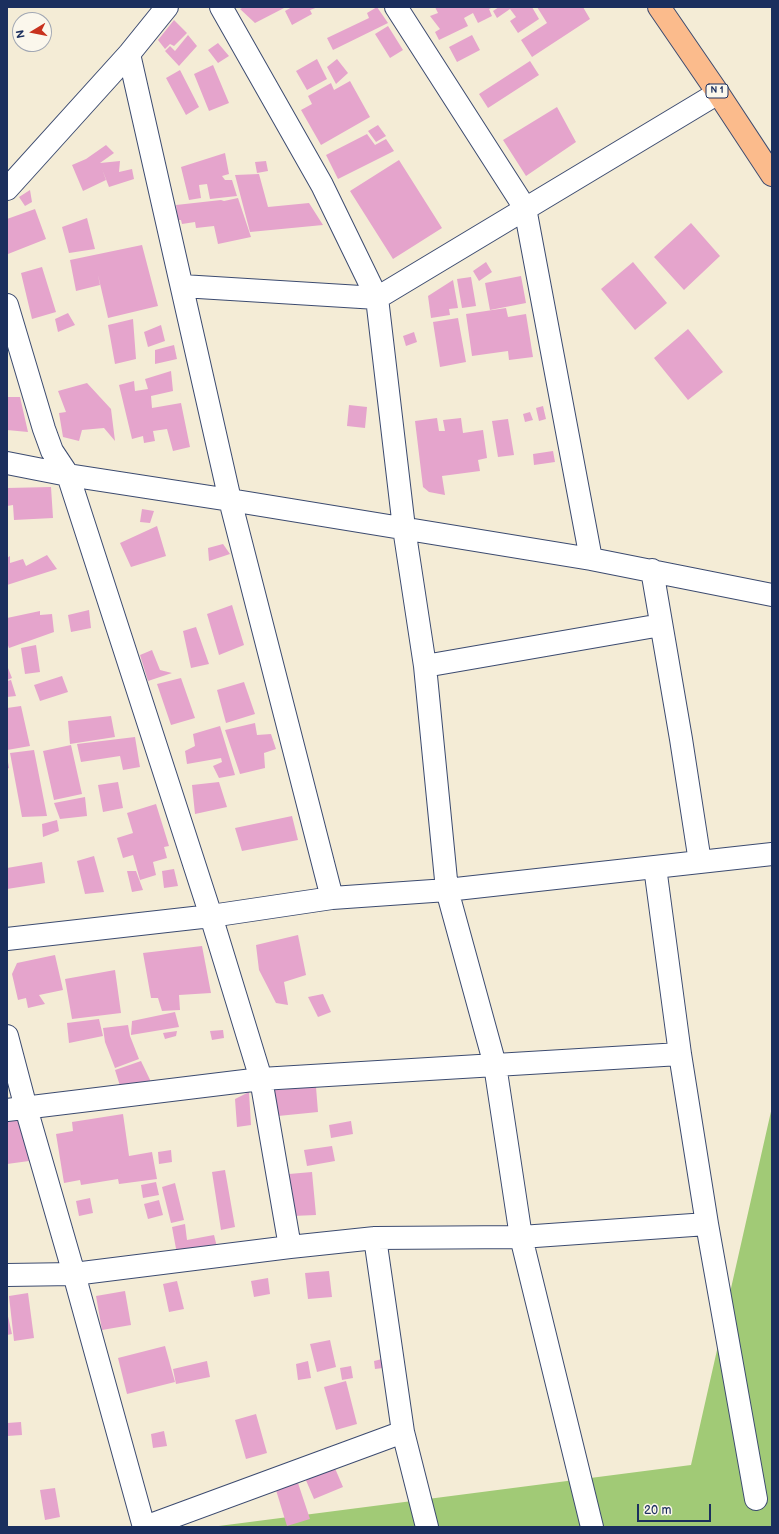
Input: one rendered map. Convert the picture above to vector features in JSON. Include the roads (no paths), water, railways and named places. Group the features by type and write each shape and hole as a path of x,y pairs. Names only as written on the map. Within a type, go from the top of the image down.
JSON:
{"highway":[{"name":"N 1","path":"659,7 718,93 772,176"}],"street":[{"path":"7,189 129,54 167,7"},
{"path":"222,7 322,185 377,298 404,528 425,666 447,890 495,1065 521,1237 592,1527"},
{"path":"396,7 524,208 591,559"},
{"path":"129,54 230,500 332,898"},
{"path":"182,286 377,298 524,208 718,93"},
{"path":"7,305 44,429 52,451 68,475 211,916 261,1079 290,1247"},
{"path":"7,463 68,475 591,559 772,595"},
{"path":"652,570 681,739 700,862"},
{"path":"425,666 661,625"},
{"path":"7,939 211,916 332,898 447,890 772,854"},
{"path":"655,867 680,1054 707,1224 756,1499"},
{"path":"7,1036 16,1109 74,1274 145,1527 403,1432"},
{"path":"16,1109 261,1079 680,1054"},
{"path":"7,1275 74,1274 375,1238 521,1237 707,1224"},
{"path":"375,1238 403,1432 427,1527"}]}
